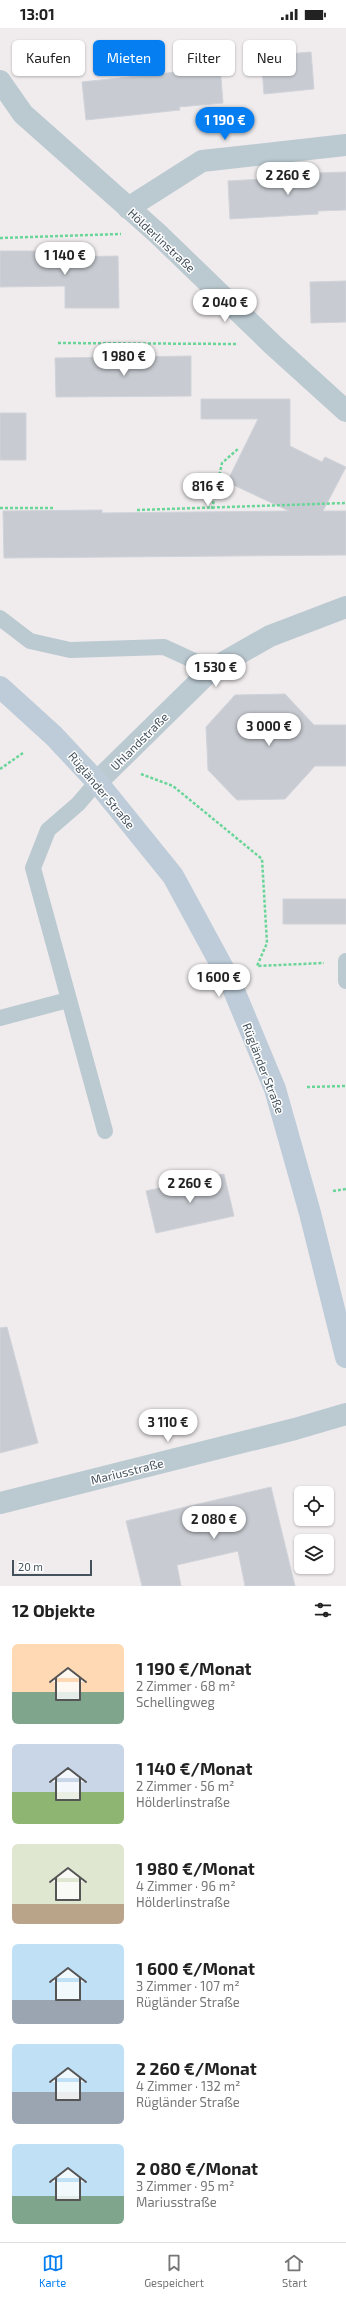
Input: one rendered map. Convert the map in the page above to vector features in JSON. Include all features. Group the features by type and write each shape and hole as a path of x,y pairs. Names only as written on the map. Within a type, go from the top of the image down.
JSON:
{"main road":[{"name":"Rügländer Straße","path":"0,688 54,736 97,782 172,876 230,981 275,1089 310,1213 346,1357"}],"street":[{"name":"Hölderlinstraße","path":"0,81 23,114 157,234 272,344 346,411"},
{"path":"128,208 202,161 346,145"},
{"name":"Uhlandstraße","path":"97,782 182,696 212,669 270,636 346,607"},
{"name":"Mariusstraße","path":"0,1503 295,1429 346,1414"}],"lane":[{"path":"0,618 30,641 70,650 164,647 212,669"},
{"path":"97,782 78,804 48,830 33,868 105,1131"},
{"path":"345,961 346,981"},
{"path":"0,1018 68,1000"}],"path":[{"path":"0,238 157,234"},
{"path":"58,344 272,344"},
{"path":"212,508 222,463 239,448"},
{"path":"137,510 346,504"},
{"path":"0,508 55,508"},
{"path":"0,769 24,753"},
{"path":"115,765 173,786 262,859 267,943 257,966 345,961"},
{"path":"306,1088 346,1086"},
{"path":"333,1191 346,1189"}],"building":[{"path":"311,52 314,89 264,94 263,76 296,76 296,53"},
{"path":"173,72 173,76 221,76 223,103 179,107 180,110 86,120 82,82 138,76 165,76 165,73"},
{"path":"346,172 346,210 318,211 318,214 230,219 228,181 316,176 316,173"},
{"path":"0,251 65,251 65,257 118,256 119,308 65,308 65,286 0,287"},
{"path":"346,281 346,322 311,323 310,282"},
{"path":"191,356 191,396 56,397 55,358"},
{"path":"201,399 290,399 290,446 322,462 325,457 346,467 323,511 346,511 346,555 4,558 3,511 102,510 102,513 289,511 227,482 258,419 201,419"},
{"path":"0,413 26,413 26,460 0,460"},
{"path":"285,694 314,725 346,725 346,766 315,766 285,799 237,800 208,770 206,727 235,695"},
{"path":"283,899 346,899 346,924 283,924"},
{"path":"224,1174 234,1216 156,1233 146,1191"},
{"path":"7,1327 38,1443 0,1453 0,1328"},
{"path":"271,1487 295,1586 245,1586 238,1551 177,1565 181,1586 142,1586 126,1521"}]}
